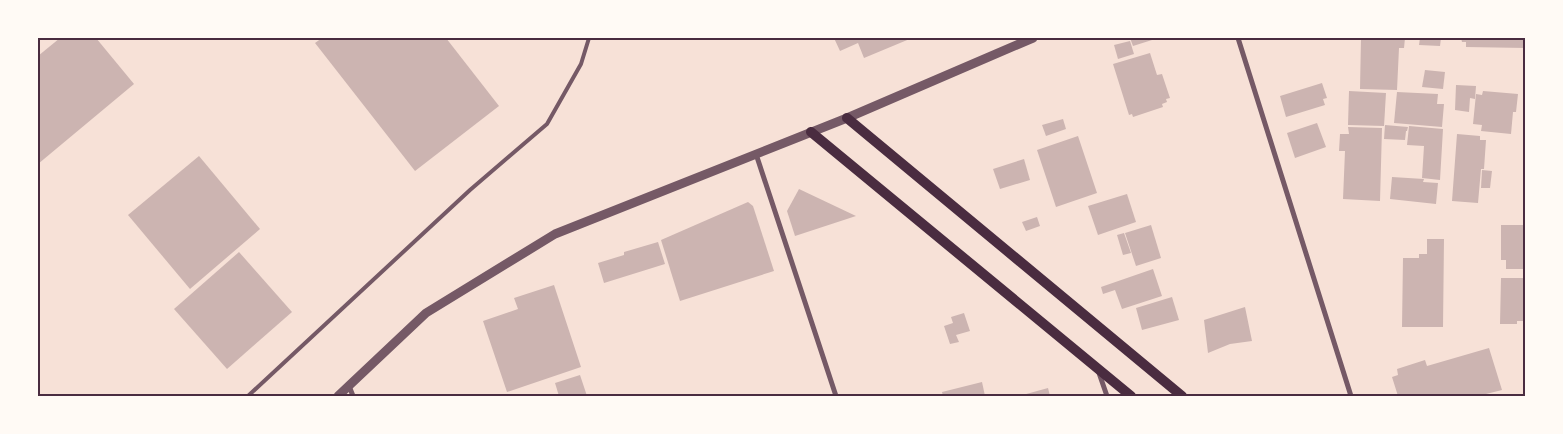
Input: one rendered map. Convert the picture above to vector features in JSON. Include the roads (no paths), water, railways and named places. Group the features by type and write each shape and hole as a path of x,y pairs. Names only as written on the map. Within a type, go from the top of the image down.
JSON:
{"main road":[{"path":"847,118 1182,396"},
{"path":"811,132 1130,396"}],"street":[{"path":"338,396 426,313 555,234 847,118 1034,38"},
{"path":"1238,38 1351,396"},
{"path":"756,154 836,396"},
{"path":"1098,370 1107,396"},
{"path":"349,386 353,396"}],"lane":[{"path":"248,396 470,190 547,124 581,64 590,38"}]}
